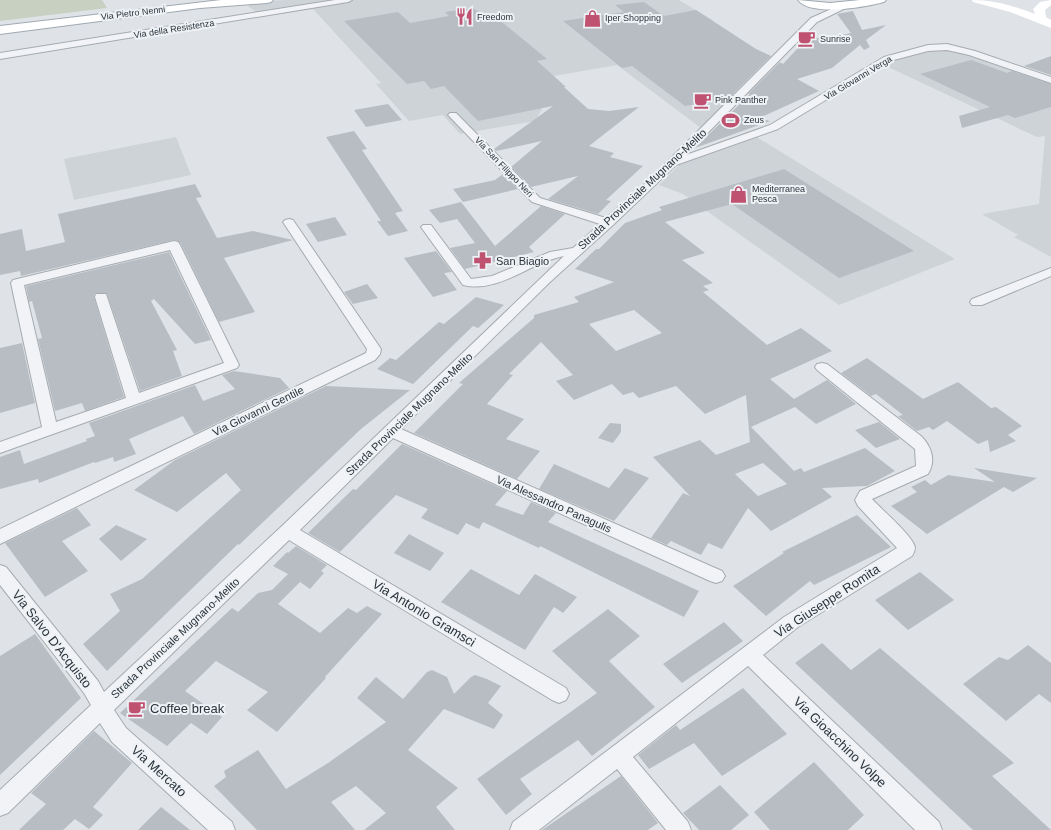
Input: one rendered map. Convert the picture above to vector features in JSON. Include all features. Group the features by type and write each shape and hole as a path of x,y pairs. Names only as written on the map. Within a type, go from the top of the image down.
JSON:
{"main road":[{"name":"Via Pietro Nenni","path":"0,24 206,0"},
{"name":"Via Pietro Nenni","path":"0,30 200,5 267,0"},
{"path":"792,0 806,1 827,6 848,5 880,0"}],"street":[{"name":"Via della Resistenza","path":"0,56 246,18 348,0"},
{"path":"977,0 1014,10 1050,24"},
{"path":"806,1 814,20"},
{"path":"1050,24 1041,18 1039,9 1044,4 1051,1"},
{"name":"Strada Provinciale Mugnano-Melito","path":"0,805 288,531 546,279 609,223 672,163 814,20 848,5"},
{"name":"Via Giovanni Verga","path":"672,163 774,127 876,67 887,58 928,48 940,47 960,49 1051,80"},
{"name":"Via San Filippo Neri","path":"452,115 536,200 609,223"},
{"name":"Via Giovanni Gentile","path":"0,536 370,357 373,354 374,349 289,222"},
{"path":"427,227 467,282 471,283 486,281 550,256 567,252 576,252"},
{"path":"0,448 232,365 174,245 17,283 50,430"},
{"path":"977,302 1051,272"},
{"path":"101,297 134,400"},
{"name":"Via Giuseppe Romita","path":"521,830 791,622 906,551 904,542 864,502 864,500 866,495 922,470 924,455 923,447 822,367"},
{"name":"Via Alessandro Panagulis","path":"391,431 716,576"},
{"name":"Via Antonio Gramsci","path":"288,531 560,694"},
{"name":"Via Salvo D'Acquisto","path":"0,572 91,687 102,707"},
{"name":"Via Gioacchino Volpe","path":"749,654 931,830"},
{"name":"Via Mercato","path":"102,707 119,735 224,830"},
{"path":"618,755 680,830"}],"shaded area":[{"path":"286,0 679,0 714,21 657,29 651,54 724,106 701,128 617,65 508,84 542,109 535,121 460,134 443,115 409,121 376,84 381,83 313,9 262,17 243,2"},
{"path":"947,45 966,48 1051,77 1051,257 1014,237 1018,235 982,214 1039,204 1045,136 1037,137 886,66 893,60"},
{"path":"755,136 955,259 839,305 683,194 659,185 679,165"},
{"path":"176,137 191,175 74,200 64,159"}],"green space":[{"path":"0,0 102,0 107,8 0,21"}],"building":[{"path":"644,2 664,16 696,10 756,49 771,56 729,98 685,106 632,66 622,68 563,21 624,12 615,5"},
{"path":"473,8 482,15 492,14 547,59 537,61 588,109 609,111 639,107 589,146 614,153 610,157 643,166 606,200 611,201 598,214 548,199 578,176 531,187 511,167 542,141 496,151 494,149 553,106 478,121 444,86 431,89 424,81 407,84 344,21 398,12 410,23 449,16 445,12"},
{"path":"853,11 862,30 886,25 866,40 870,47 864,50 860,45 832,68 797,79 819,91 759,118 770,121 695,148 780,62 783,64 809,36 824,39 851,33 837,14"},
{"path":"1051,56 1051,75 1024,66"},
{"path":"971,60 1007,73 1012,71 1051,84 1051,107 1015,118 1008,115 962,128 959,116 990,107 920,74"},
{"path":"388,104 402,120 366,127 354,110"},
{"path":"354,131 367,149 362,150 403,211 395,213 408,231 388,236 377,221 381,221 326,137"},
{"path":"784,169 914,251 839,278 732,204 665,222 705,253 682,260 713,283 703,286 709,290 703,292 767,345 801,328 832,351 770,379 794,399 827,380 856,404 816,424 795,407 751,427 794,471 801,468 804,472 865,448 895,471 867,486 822,488 832,497 771,531 748,508 722,549 708,543 701,555 671,541 667,545 651,538 683,493 690,496 653,457 700,440 716,455 750,442 746,395 705,414 676,386 639,398 633,392 623,395 612,384 574,400 556,381 573,375 541,342 509,374 513,375 487,404 524,419 506,439 540,451 517,479 414,433 463,384 459,383 534,318 534,315 579,302 574,297 614,282 575,269 596,249 599,249 625,223 662,210 659,207","holes":["634,310 662,333 616,351 589,324","763,463 787,484 758,496 735,474"]},
{"path":"503,174 518,189 463,202 453,189 495,180"},
{"path":"195,184 202,197 196,198 217,238 253,231 293,240 224,258 255,312 219,322 181,244 174,240 21,276 20,271 0,275 0,234 22,229 26,251 65,242 58,214"},
{"path":"461,202 495,246 541,206 565,214 529,247 534,252 465,269 450,248 475,243 457,219 440,223 429,210"},
{"path":"335,217 347,235 318,242 306,224"},
{"path":"436,251 452,272 444,273 457,290 433,297 404,258"},
{"path":"169,252 211,340 195,344 154,299 151,301 177,350 173,351 182,376 140,391 107,294 95,293 94,297 124,397 85,411 82,403 55,411 38,339 42,338 32,301 29,302 26,286"},
{"path":"367,284 378,298 353,304 344,292"},
{"path":"476,297 504,305 478,328 473,326 413,384 377,369 390,358 396,360 439,322 444,324"},
{"path":"22,343 35,403 0,413 0,348"},
{"path":"867,358 923,399 958,382 991,408 996,407 1022,426 1008,435 1016,441 990,452 988,440 978,444 947,421 933,430 929,427 917,431 898,416 903,415 876,394 871,396 841,373"},
{"path":"234,371 280,378 289,388 194,434 183,416 129,439 136,454 114,462 113,457 95,463 94,462 39,483 38,479 0,489 0,457 20,450 24,464 87,441 86,439 95,436 89,423 195,385 203,401 235,389 222,375"},
{"path":"326,386 410,390 361,429 239,545 238,544 107,671 83,644 120,611 110,594 142,579 241,490 226,473 177,512 134,490 175,460"},
{"path":"879,422 900,439 876,448 855,430"},
{"path":"610,423 621,424 621,432 613,443 598,438"},
{"path":"402,444 507,491 495,505 523,515 531,502 556,513 548,522 699,591 684,617 540,546 539,548 483,522 479,529 466,523 458,535 421,518 428,509 396,495 340,552 308,533 353,489 356,490"},
{"path":"554,464 609,488 625,468 649,478 614,521 539,489"},
{"path":"974,468 1037,478 1013,492 1004,487 927,534 891,506 917,492 911,487 925,480 931,485 948,475 995,482"},
{"path":"77,508 91,525 62,541 88,571 45,597 5,543"},
{"path":"857,515 891,547 814,585 810,581 766,616 733,586 784,553 782,552"},
{"path":"116,525 147,539 121,561 99,539"},
{"path":"409,534 444,553 430,571 394,553"},
{"path":"296,546 327,565 321,571 324,573 310,589 300,582 278,604 320,633 348,608 357,613 367,606 382,614 277,732 247,710 268,692 216,661 185,691 222,717 207,734 191,723 167,746 120,713 232,608 238,612 258,593 272,590 288,574 273,566 287,552 288,553"},
{"path":"471,569 519,595 535,574 577,597 563,613 554,607 525,650 441,602"},
{"path":"920,572 954,600 908,630 875,600"},
{"path":"608,609 640,636 609,661 655,707 592,756 578,740 520,779 532,794 506,815 477,779 597,693 552,651"},
{"path":"724,622 743,641 682,683 663,664"},
{"path":"35,634 81,698 0,775 0,656"},
{"path":"822,643 851,670 880,648 1014,763 992,776 1051,830 973,830 795,663"},
{"path":"1028,645 1051,663 1051,703 1039,694 1006,721 963,684 999,657 1008,660"},
{"path":"432,670 447,677 454,694 471,677 475,675 501,686 488,703 503,715 494,729 444,709 408,750 458,788 436,807 455,830 364,830 386,813 356,786 331,802 355,830 257,830 214,786 226,777 224,771 258,750 286,789 328,763 386,722 357,698 376,677 403,699 427,672"},
{"path":"743,688 787,734 722,776 694,743 649,769 638,755 676,725 680,730"},
{"path":"94,731 132,763 93,807 103,815 89,829 75,819 63,830 19,830 46,804 31,793"},
{"path":"814,762 864,815 848,830 770,830 754,812"},
{"path":"621,776 658,823 648,830 542,830"},
{"path":"720,785 749,815 731,830 699,830 683,813"},
{"path":"161,807 190,830 138,830"}],"place":[{"name":"Freedom","path":"464,17"},
{"name":"Iper Shopping","path":"592,18"},
{"name":"Sunrise","path":"807,39"},
{"name":"Pink Panther","path":"702,100"},
{"name":"Zeus","path":"731,120"},
{"name":"Mediterranea Pesca","path":"739,194"},
{"name":"San Biagio","path":"483,261"},
{"name":"Coffee break","path":"137,708"}]}
